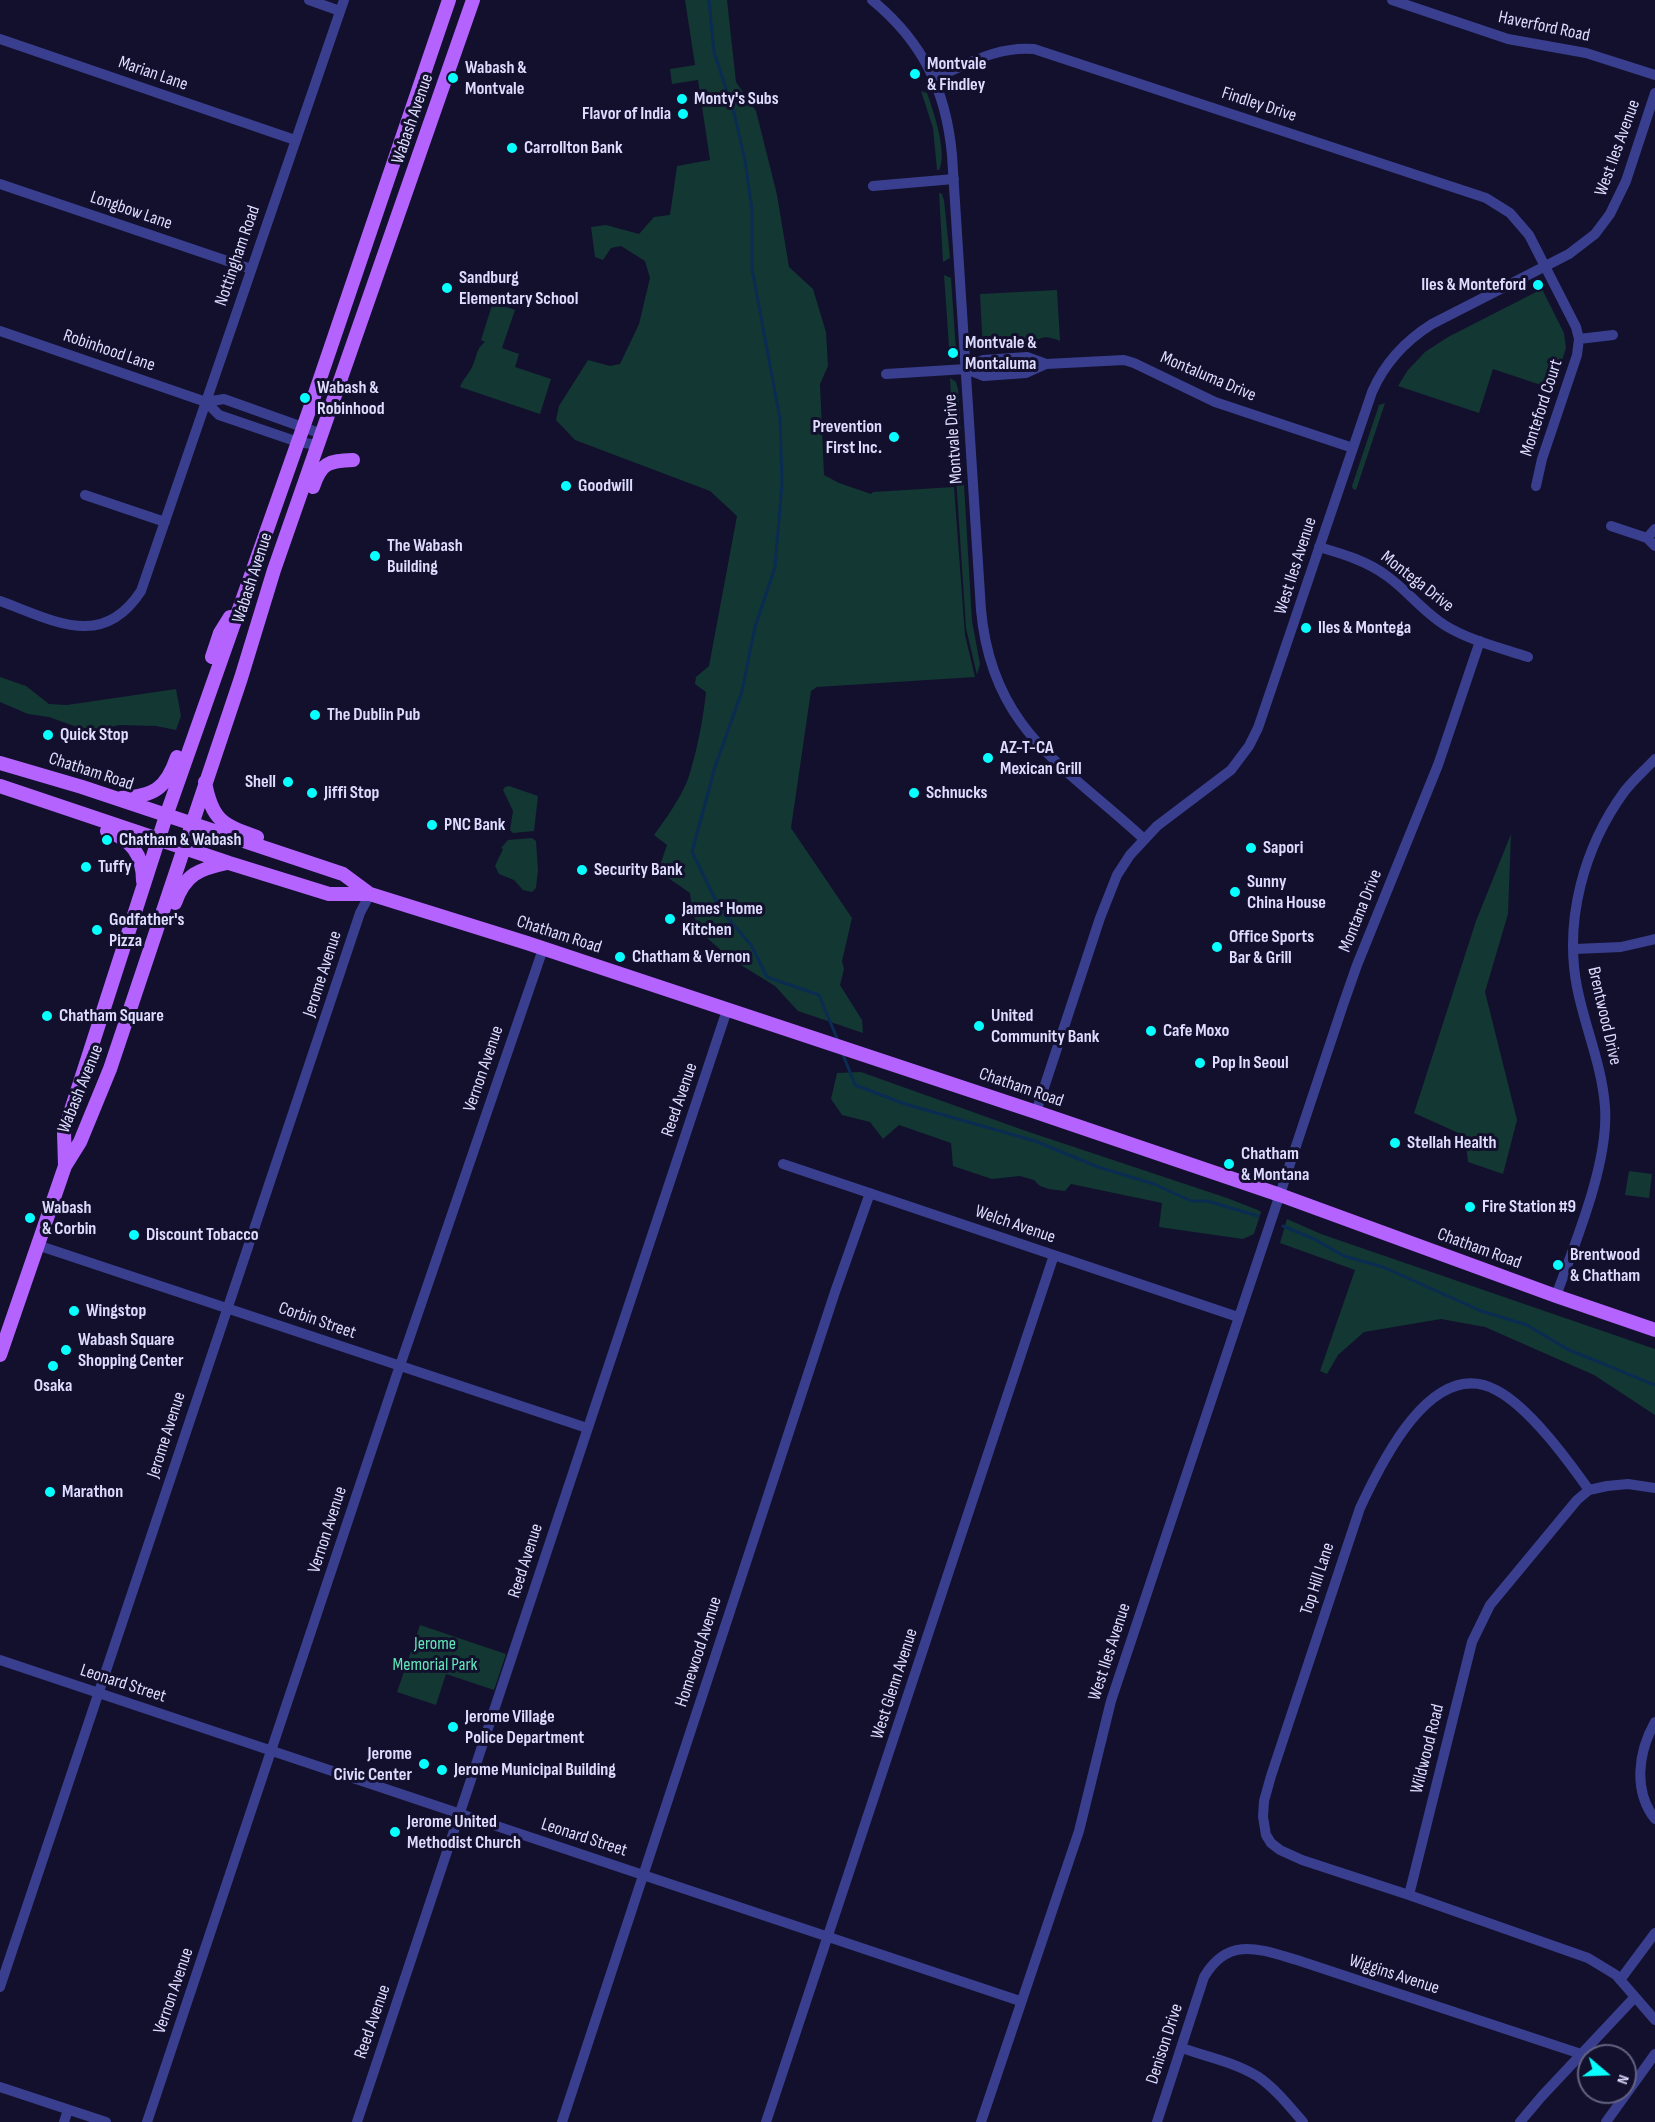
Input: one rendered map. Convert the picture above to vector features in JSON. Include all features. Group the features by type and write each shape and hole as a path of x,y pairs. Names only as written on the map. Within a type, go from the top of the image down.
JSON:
{"main road":[{"name":"Wabash Avenue","path":"65,1166 64,1132 166,816 298,442 449,0"},
{"name":"Wabash Avenue","path":"0,1355 65,1166 80,1142 110,1069 274,570 472,0"},
{"path":"274,570 294,543 318,471 331,462 353,460"},
{"path":"114,798 135,797 153,792 168,779 220,633 242,601"},
{"name":"Chatham Road","path":"0,764 51,777 343,874 370,894"},
{"path":"205,782 213,807 227,826 302,852 331,870"},
{"name":"Chatham Road","path":"0,786 329,894 370,894 863,1053 1280,1195 1655,1330"},
{"path":"47,802 60,815 122,836 133,846 142,867 143,888"},
{"path":"151,948 165,935 181,887 186,881 198,872 229,863"}],"street":[{"path":"309,0 342,5"},
{"name":"Montvale Drive","path":"872,0 898,24 925,60 935,78 947,117 954,179 982,628 996,678 1017,718 1042,749 1144,839"},
{"name":"Haverford Road","path":"1392,0 1508,39 1586,53 1655,75"},
{"name":"Nottingham Road","path":"0,601 72,626 85,627 106,623 117,618 132,604 141,591 342,5"},
{"name":"Marian Lane","path":"0,39 295,140"},
{"name":"Findley Drive","path":"935,78 1000,50 1025,48 1051,53 1486,198 1510,213 1523,226 1545,266"},
{"name":"West Iles Avenue","path":"1036,1112 1110,892 1130,855 1166,818 1231,770 1249,746 1264,714 1376,383 1387,364 1414,335 1446,316 1569,254 1595,234 1610,214 1626,181 1655,93"},
{"path":"873,186 954,179"},
{"name":"Longbow Lane","path":"0,184 251,269"},
{"name":"Monteford Court","path":"1536,486 1542,459 1577,355 1579,339 1576,327 1545,266"},
{"name":"Robinhood Lane","path":"0,331 206,402 219,415 298,442 320,439"},
{"name":"Monteford Court","path":"1579,339 1613,335"},
{"name":"Montaluma Drive","path":"966,369 983,360 1027,357 1046,364"},
{"name":"Montaluma Drive","path":"966,369 984,376 1026,373 1046,364 1124,360 1215,402 1353,448"},
{"path":"886,374 966,369"},
{"name":"Robinhood Lane","path":"206,402 224,399 303,427 320,439"},
{"path":"85,495 165,522"},
{"path":"1611,526 1651,542 1655,529"},
{"name":"Montega Drive","path":"1319,547 1375,568 1435,619 1453,630 1528,657"},
{"name":"Montana Drive","path":"1280,1195 1357,965 1438,765 1480,641"},
{"name":"Brentwood Drive","path":"1556,1296 1597,1173 1602,1148 1605,1109 1599,1062 1577,986 1575,913 1582,875 1605,821 1625,791 1655,759"},
{"name":"Jerome Avenue","path":"0,1987 360,913 370,894"},
{"path":"1575,949 1621,946 1655,939"},
{"name":"Vernon Avenue","path":"147,2122 400,1366 543,949"},
{"name":"Reed Avenue","path":"357,2122 728,1010"},
{"name":"Welch Avenue","path":"783,1164 1238,1317"},
{"name":"Homewood Avenue","path":"561,2122 644,1876 831,1303 870,1193"},
{"name":"West Iles Avenue","path":"981,2122 1079,1831 1111,1701 1280,1195"},
{"name":"Corbin Street","path":"37,1245 587,1428"},
{"name":"West Glenn Avenue","path":"766,2122 1053,1255"},
{"name":"Top Hill Lane","path":"1409,1895 1291,1856 1271,1843 1264,1828 1264,1802 1271,1776 1360,1508 1374,1477 1425,1403 1447,1388 1469,1383 1496,1389 1516,1404 1566,1457 1589,1490"},
{"path":"1589,1490 1628,1484 1655,1488"},
{"name":"Wildwood Road","path":"1409,1895 1472,1642 1478,1627 1490,1605 1509,1580 1577,1500 1589,1490"},
{"name":"Leonard Street","path":"0,1660 1020,2001"},
{"path":"1655,1722 1642,1756 1640,1772 1644,1803 1655,1820"},
{"path":"1409,1895 1588,1958 1607,1968 1620,1980 1655,2020"},
{"path":"1620,1980 1655,1933"},
{"name":"Wiggins Avenue","path":"1204,1977 1211,1965 1233,1951 1258,1948 1577,2053"},
{"name":"Denison Drive","path":"1157,2122 1204,1977"},
{"path":"1590,2044 1634,1998"},
{"path":"1182,2048 1230,2063 1256,2076 1283,2099 1303,2122"},
{"path":"1606,2122 1655,2054"},
{"path":"1520,2122 1577,2058"},
{"path":"0,2087 106,2122"},
{"path":"64,2122 68,2110"}],"green space":[{"path":"685,0 727,0 736,82 756,111 777,195 789,267 813,289 826,332 828,366 820,384 824,475 871,494 873,492 954,487 965,635 975,677 817,687 811,691 791,828 852,918 842,961 844,969 840,985 862,1020 863,1033 798,1011 775,986 731,959 699,931 690,893 658,871 667,845 654,835 681,794 694,758 706,692 695,684 696,677 709,666 737,516 710,491 575,440 556,420 559,406 588,360 610,366 620,364 639,324 650,278 645,261 621,246 611,248 603,260 595,257 591,227 606,225 639,234 654,217 670,215 677,166 710,160 698,80 672,84 670,69 695,65"},
{"path":"921,91 927,93 939,132 942,153 939,170 937,170 933,128"},
{"path":"939,193 942,194 944,200 950,258 943,262"},
{"path":"944,275 951,278 956,351 950,361"},
{"path":"1542,289 1564,333 1566,348 1553,389 1493,369 1479,413 1398,386 1408,370 1425,352 1448,337"},
{"path":"1057,290 1060,341 1044,337 1018,347 983,351 980,294"},
{"path":"493,302 515,310 502,348 519,354 515,367 551,379 540,414 460,387 473,365 479,348 485,342 481,340"},
{"path":"950,378 956,382 958,389 962,454 955,461"},
{"path":"1385,403 1356,490 1353,489 1352,486 1379,405"},
{"path":"956,478 964,484 972,621 980,664 977,675 966,628"},
{"path":"0,677 26,686 49,704 67,705 176,689 181,716 176,730 156,726 119,725 99,730 77,727 49,717 28,714 0,702"},
{"path":"509,786 538,796 534,831 513,833 510,830 513,811 503,790"},
{"path":"1511,834 1508,914 1485,992 1517,1120 1503,1174 1468,1162 1465,1136 1414,1113 1476,921"},
{"path":"532,838 536,841 538,870 536,888 532,892 523,890 514,880 499,874 495,866 503,849 501,848 508,840"},
{"path":"861,1072 1258,1210 1261,1212 1254,1234 1243,1239 1159,1227 1162,1203 1071,1184 1065,1191 1049,1189 1040,1186 1034,1180 1020,1176 992,1179 953,1166 951,1143 899,1125 883,1139 870,1122 842,1115 831,1099 837,1073"},
{"path":"1629,1171 1652,1174 1649,1198 1625,1195"},
{"path":"1287,1219 1321,1234 1655,1349 1655,1415 1594,1375 1485,1327 1441,1319 1364,1332 1338,1355 1327,1374 1320,1371 1355,1270 1280,1243"},
{"name":"Jerome Memorial Park","path":"420,1625 506,1654 494,1690 446,1674 436,1705 397,1692"}],"waterway":[{"path":"709,0 714,52 734,113 745,160 752,210 752,269 780,419 782,484 775,567 755,627 742,691 715,767 692,852 720,909 751,945 767,977 819,995 839,1043"},
{"path":"842,1052 855,1085 905,1104 1035,1141 1098,1167 1154,1184 1191,1201 1207,1201 1258,1216"},
{"path":"1283,1226 1314,1239 1344,1256 1383,1267 1481,1311 1527,1325 1567,1349 1655,1385"}],"place":[{"name":"Montvale & Findley","path":"915,74"},
{"name":"Wabash & Montvale","path":"453,78"},
{"name":"Monty's Subs","path":"682,99"},
{"name":"Flavor of India","path":"683,114"},
{"name":"Carrollton Bank","path":"512,148"},
{"name":"Iles & Monteford","path":"1538,285"},
{"name":"Sandburg Elementary School","path":"447,288"},
{"name":"Montvale & Montaluma","path":"953,353"},
{"name":"Wabash & Robinhood","path":"305,398"},
{"name":"Prevention First Inc.","path":"894,437"},
{"name":"Goodwill","path":"566,486"},
{"name":"The Wabash Building","path":"375,556"},
{"name":"Iles & Montega","path":"1306,628"},
{"name":"The Dublin Pub","path":"315,715"},
{"name":"Quick Stop","path":"48,735"},
{"name":"AZ-T-CA Mexican Grill","path":"988,758"},
{"name":"Shell","path":"288,782"},
{"name":"Jiffi Stop","path":"312,793"},
{"name":"Schnucks","path":"914,793"},
{"name":"PNC Bank","path":"432,825"},
{"name":"Chatham & Wabash","path":"107,840"},
{"name":"Sapori","path":"1251,848"},
{"name":"Tuffy","path":"86,867"},
{"name":"Security Bank","path":"582,870"},
{"name":"Sunny China House","path":"1235,892"},
{"name":"James' Home Kitchen","path":"670,919"},
{"name":"Godfather's Pizza","path":"97,930"},
{"name":"Office Sports Bar & Grill","path":"1217,947"},
{"name":"Chatham & Vernon","path":"620,957"},
{"name":"Chatham Square","path":"47,1016"},
{"name":"United Community Bank","path":"979,1026"},
{"name":"Cafe Moxo","path":"1151,1031"},
{"name":"Pop In Seoul","path":"1200,1063"},
{"name":"Stellah Health","path":"1395,1143"},
{"name":"Chatham & Montana","path":"1229,1164"},
{"name":"Fire Station #9","path":"1470,1207"},
{"name":"Wabash & Corbin","path":"30,1218"},
{"name":"Discount Tobacco","path":"134,1235"},
{"name":"Brentwood & Chatham","path":"1558,1265"},
{"name":"Wingstop","path":"74,1311"},
{"name":"Wabash Square Shopping Center","path":"66,1350"},
{"name":"Osaka","path":"53,1366"},
{"name":"Marathon","path":"50,1492"},
{"name":"Jerome Village Police Department","path":"453,1727"},
{"name":"Jerome Civic Center","path":"424,1764"},
{"name":"Jerome Municipal Building","path":"442,1770"},
{"name":"Jerome United Methodist Church","path":"395,1832"}]}
